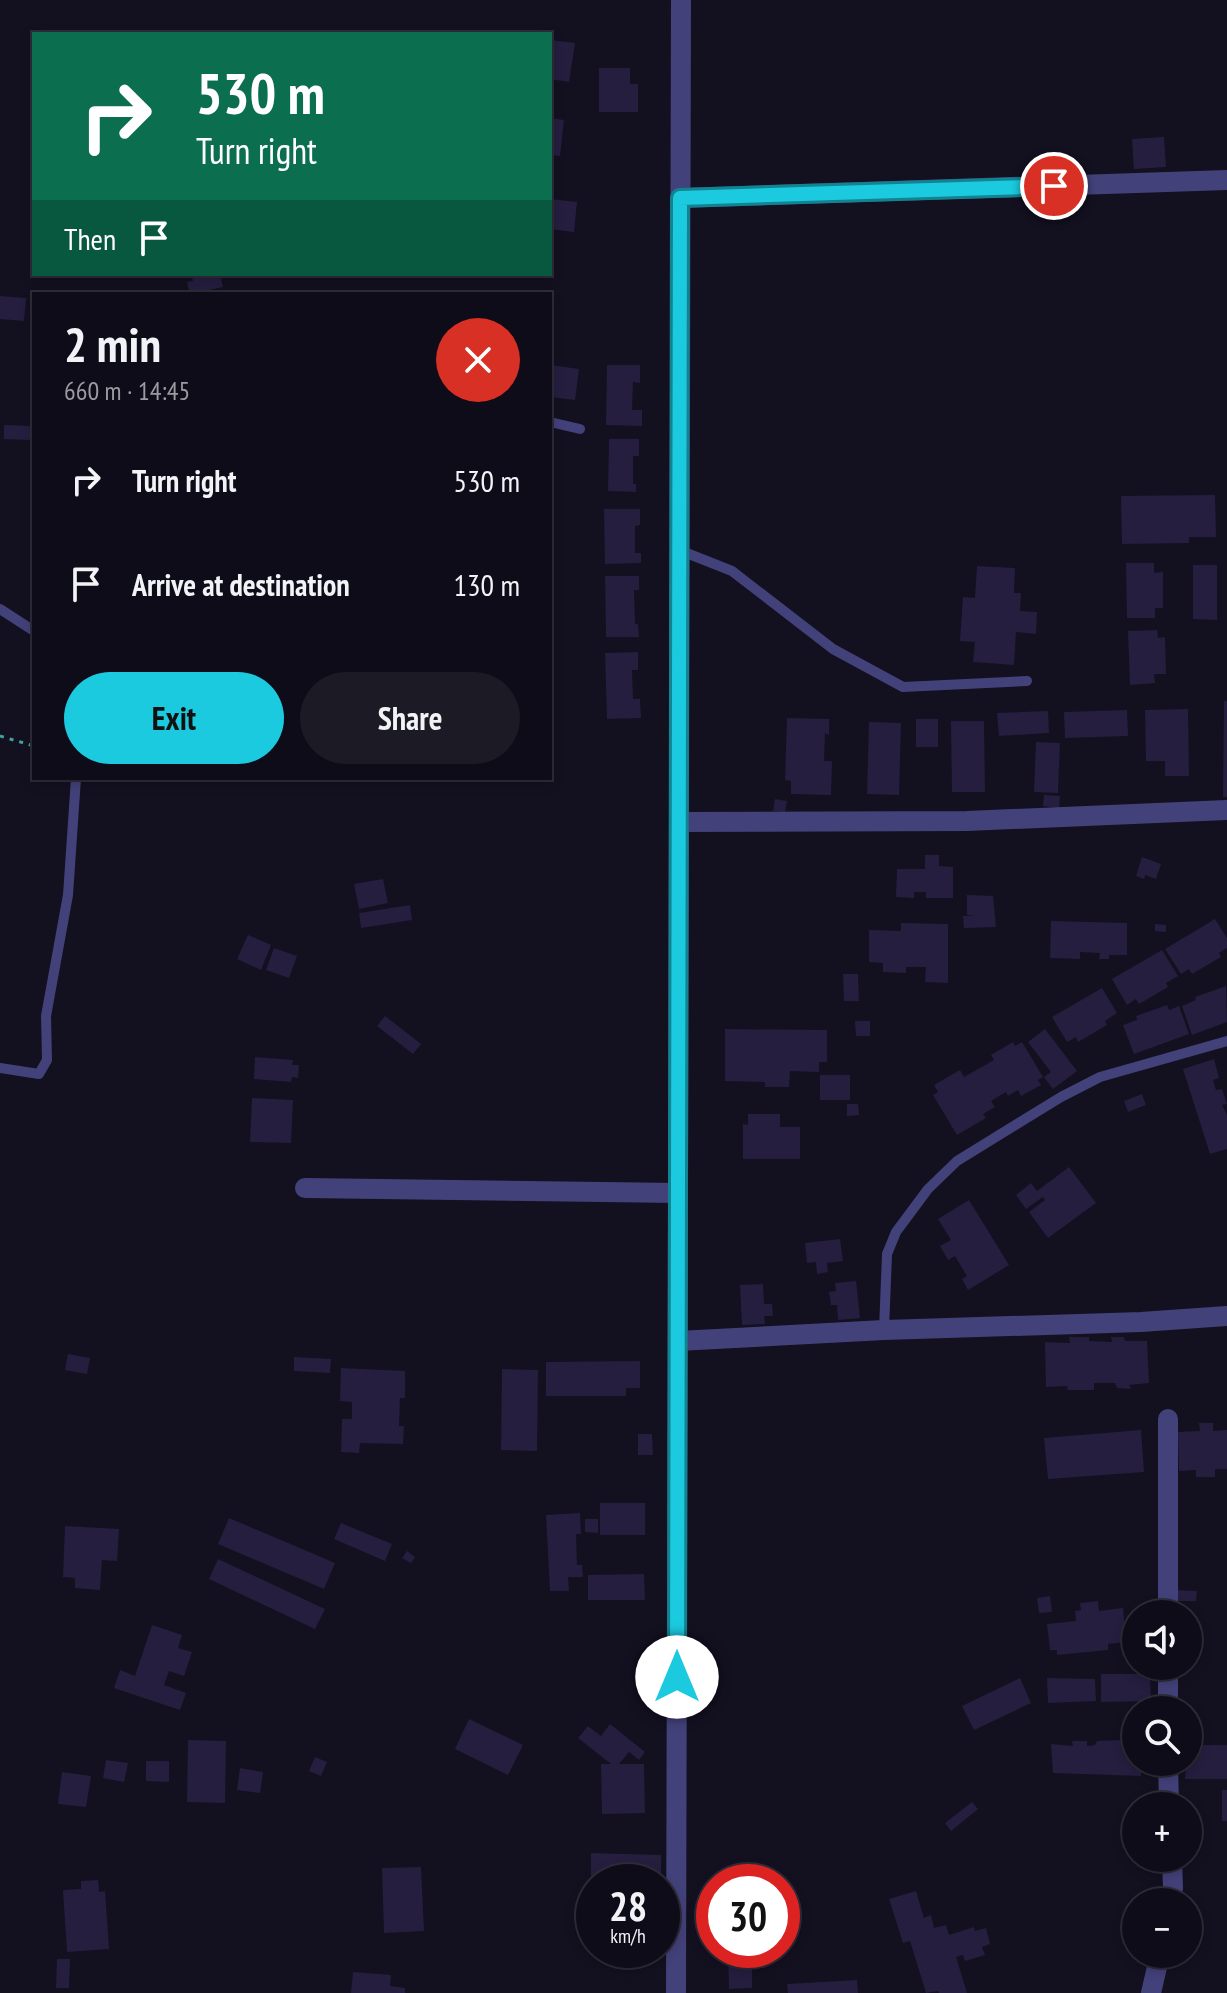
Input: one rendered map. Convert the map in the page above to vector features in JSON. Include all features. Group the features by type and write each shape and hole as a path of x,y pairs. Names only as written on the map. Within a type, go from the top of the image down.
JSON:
{"street":[{"path":"676,1993 681,0"},
{"path":"680,198 1227,180"},
{"path":"679,822 967,821 1227,810"},
{"path":"305,1188 678,1193"},
{"path":"678,1341 1227,1316"},
{"path":"1168,1419 1168,1600"},
{"path":"1151,1993 1157,1968"}],"lane":[{"path":"552,422 580,429"},
{"path":"679,550 732,571 833,649 903,687 1027,681"},
{"path":"0,609 32,630"},
{"path":"0,1068 39,1074 47,1060 46,1016 68,895 76,780"},
{"path":"884,1330 887,1254 896,1232 928,1189 957,1161 1061,1097 1100,1077 1227,1041"}],"path":[{"path":"0,736 32,745"}],"building":[{"path":"552,40 575,43 569,82 552,79"},
{"path":"599,68 630,68 630,84 638,84 638,112 599,112"},
{"path":"552,118 564,120 560,156 552,155"},
{"path":"1164,137 1166,167 1134,169 1132,139"},
{"path":"552,199 577,202 574,232 552,229"},
{"path":"192,276 220,276 223,287 190,292 187,282 193,281"},
{"path":"0,296 26,298 24,321 0,319"},
{"path":"552,365 579,369 575,400 552,397"},
{"path":"607,365 640,365 640,383 633,382 632,410 642,410 642,426 606,425"},
{"path":"4,425 30,426 30,440 4,439"},
{"path":"609,439 639,439 639,456 633,456 636,492 608,491"},
{"path":"1215,495 1216,537 1189,537 1189,543 1122,544 1121,496"},
{"path":"604,509 640,509 640,525 635,526 635,553 641,553 641,563 605,564"},
{"path":"1126,563 1154,563 1154,573 1163,572 1163,608 1155,608 1155,618 1127,618"},
{"path":"1193,565 1217,565 1217,620 1193,619"},
{"path":"977,566 1015,568 1014,593 1021,593 1020,611 1037,612 1036,634 1016,632 1014,665 973,662 975,642 960,641 963,597 975,598"},
{"path":"605,576 639,576 639,590 634,590 635,624 638,624 639,637 606,637"},
{"path":"1157,630 1158,638 1165,637 1166,674 1154,674 1155,683 1130,685 1128,631"},
{"path":"638,652 638,670 632,670 633,699 640,699 641,718 607,719 605,653"},
{"path":"1224,701 1227,701 1227,797 1223,797"},
{"path":"1188,709 1189,776 1165,776 1165,761 1146,761 1145,710"},
{"path":"1127,710 1128,736 1065,738 1064,712"},
{"path":"1048,711 1049,733 999,736 997,713"},
{"path":"787,718 829,719 824,761 832,761 831,795 791,794 791,781 785,780"},
{"path":"916,719 938,719 938,747 916,747"},
{"path":"951,721 984,721 985,792 952,792"},
{"path":"869,722 901,723 899,795 867,794"},
{"path":"1036,742 1060,743 1058,793 1034,792"},
{"path":"1044,795 1060,796 1059,808 1043,806"},
{"path":"775,799 787,801 785,812 773,811"},
{"path":"925,855 939,855 939,866 953,867 953,898 926,898 926,892 914,892 914,898 896,897 897,869 925,869"},
{"path":"1142,857 1161,864 1156,879 1136,876"},
{"path":"383,879 388,903 359,909 354,884"},
{"path":"967,895 993,896 996,927 964,928 963,916 976,916 967,915"},
{"path":"410,905 412,920 361,928 359,913"},
{"path":"1215,919 1227,938 1227,948 1219,953 1221,957 1192,974 1189,969 1181,974 1165,949"},
{"path":"1051,921 1127,923 1127,955 1109,955 1109,959 1099,959 1100,953 1080,952 1080,959 1050,958"},
{"path":"901,923 948,924 948,983 925,982 926,967 906,967 906,973 883,972 883,963 869,962 869,930 901,931"},
{"path":"1155,924 1166,925 1166,932 1155,931"},
{"path":"248,935 271,945 261,970 237,959"},
{"path":"274,948 297,956 289,978 266,970"},
{"path":"1162,950 1178,976 1166,983 1168,987 1139,1004 1136,999 1127,1005 1112,979"},
{"path":"843,974 858,974 859,1001 844,1001"},
{"path":"1226,986 1227,1022 1192,1035 1182,1006 1196,1000 1195,997"},
{"path":"1102,988 1117,1013 1105,1021 1107,1025 1078,1042 1076,1037 1067,1042 1052,1017"},
{"path":"1167,1005 1169,1010 1179,1006 1189,1034 1134,1054 1123,1025 1137,1020 1136,1016"},
{"path":"385,1016 421,1044 413,1054 377,1026"},
{"path":"855,1021 870,1021 870,1036 856,1036"},
{"path":"725,1029 827,1030 827,1062 819,1062 819,1072 790,1071 789,1087 765,1087 765,1082 725,1081"},
{"path":"1045,1029 1077,1071 1053,1089 1044,1077 1051,1072 1028,1042"},
{"path":"1013,1042 1015,1046 1022,1042 1043,1077 1038,1080 1041,1085 1021,1096 1018,1090 1008,1096 1006,1092 991,1101 995,1107 983,1114 986,1118 957,1135 933,1095 938,1092 934,1085 960,1070 964,1077 994,1060 991,1055"},
{"path":"255,1057 293,1060 292,1065 299,1065 298,1078 292,1077 291,1082 254,1079"},
{"path":"1214,1059 1219,1078 1213,1080 1216,1090 1222,1089 1227,1104 1222,1105 1227,1115 1227,1149 1210,1154 1183,1069"},
{"path":"820,1075 850,1075 850,1100 820,1100"},
{"path":"1142,1094 1146,1105 1128,1112 1124,1101"},
{"path":"252,1098 293,1100 291,1143 250,1142"},
{"path":"847,1104 858,1104 859,1115 847,1116"},
{"path":"748,1114 780,1114 780,1127 800,1127 800,1159 743,1159 743,1124 748,1125"},
{"path":"1069,1167 1096,1203 1048,1238 1029,1212 1045,1200 1043,1197 1026,1209 1016,1195 1031,1183 1037,1191"},
{"path":"969,1200 1009,1265 968,1290 962,1279 967,1276 955,1256 948,1260 940,1246 951,1240 938,1219"},
{"path":"840,1239 843,1261 827,1263 828,1272 817,1274 816,1262 807,1263 805,1243"},
{"path":"856,1281 860,1318 838,1320 837,1305 831,1305 829,1292 836,1291 835,1283"},
{"path":"763,1284 764,1304 772,1304 773,1316 764,1316 765,1324 742,1325 740,1285"},
{"path":"1069,1337 1089,1337 1089,1341 1112,1342 1111,1337 1124,1337 1125,1341 1147,1341 1149,1383 1129,1385 1131,1389 1117,1388 1115,1383 1094,1383 1094,1390 1046,1387 1045,1342 1070,1343"},
{"path":"68,1354 90,1358 87,1374 65,1370"},
{"path":"294,1357 331,1359 330,1373 294,1371"},
{"path":"640,1361 640,1388 626,1388 626,1396 546,1396 546,1362"},
{"path":"341,1368 405,1371 405,1398 400,1398 399,1426 404,1426 403,1444 360,1443 359,1453 341,1452 342,1419 352,1419 352,1402 340,1401"},
{"path":"502,1369 538,1370 537,1451 501,1450"},
{"path":"1199,1423 1213,1423 1213,1431 1227,1430 1227,1469 1215,1469 1215,1477 1196,1477 1196,1470 1179,1471 1178,1432 1200,1431"},
{"path":"1141,1430 1144,1472 1048,1479 1044,1438"},
{"path":"638,1434 652,1434 653,1455 638,1455"},
{"path":"600,1503 645,1503 645,1535 600,1535"},
{"path":"580,1513 581,1534 576,1534 577,1565 582,1565 583,1577 568,1577 569,1591 550,1591 546,1515"},
{"path":"229,1518 335,1563 324,1589 218,1544"},
{"path":"585,1519 598,1519 598,1533 585,1532"},
{"path":"341,1523 392,1544 385,1561 334,1539"},
{"path":"65,1526 119,1529 117,1561 102,1560 100,1590 75,1588 75,1578 63,1577"},
{"path":"407,1551 415,1557 411,1563 402,1558"},
{"path":"218,1559 325,1609 315,1629 209,1579"},
{"path":"644,1574 645,1600 588,1600 588,1575"},
{"path":"1175,1590 1197,1591 1196,1600 1175,1600"},
{"path":"1050,1596 1052,1612 1039,1613 1037,1598"},
{"path":"1098,1601 1099,1611 1122,1608 1122,1642 1108,1644 1108,1650 1057,1655 1057,1650 1050,1650 1047,1624 1076,1621 1075,1611 1081,1610 1080,1603"},
{"path":"152,1625 182,1635 178,1648 192,1652 184,1676 169,1671 164,1685 186,1693 180,1710 114,1688 120,1670 135,1676"},
{"path":"1101,1674 1122,1674 1122,1680 1150,1680 1151,1696 1122,1696 1122,1702 1101,1702"},
{"path":"1020,1678 1031,1703 974,1730 962,1706"},
{"path":"1047,1678 1095,1679 1096,1701 1048,1703"},
{"path":"469,1719 523,1745 508,1775 455,1749"},
{"path":"610,1724 645,1752 639,1760 629,1752 619,1764 644,1764 645,1813 602,1814 601,1764 611,1764 578,1738 588,1726 601,1736"},
{"path":"188,1740 226,1741 225,1803 187,1802"},
{"path":"1121,1740 1122,1775 1053,1773 1051,1744 1073,1746 1072,1741 1087,1741 1087,1746 1095,1745 1097,1741"},
{"path":"1202,1745 1227,1745 1227,1779 1185,1779 1185,1776 1202,1776"},
{"path":"315,1757 327,1762 321,1776 309,1771"},
{"path":"106,1760 128,1763 124,1782 103,1778"},
{"path":"146,1761 169,1761 169,1782 146,1781"},
{"path":"240,1768 263,1772 260,1793 237,1790"},
{"path":"62,1772 91,1776 86,1807 58,1804"},
{"path":"1222,1790 1227,1790 1227,1821 1222,1821"},
{"path":"972,1802 978,1809 951,1831 945,1823"},
{"path":"591,1853 661,1855 661,1864 591,1864"},
{"path":"421,1867 424,1931 384,1933 382,1868"},
{"path":"98,1880 99,1892 105,1891 109,1949 67,1952 63,1890 81,1889 81,1881"},
{"path":"916,1891 924,1918 931,1915 934,1928 946,1925 949,1935 974,1927 975,1931 986,1928 990,1944 982,1947 985,1955 965,1961 963,1955 956,1957 967,1993 926,1993 910,1941 903,1943 889,1899"},
{"path":"57,1959 70,1959 69,1988 56,1988"},
{"path":"728,1968 752,1968 752,1988 729,1989"},
{"path":"353,1972 391,1975 390,1986 405,1988 405,1993 351,1993"},
{"path":"857,1980 858,1993 788,1993 787,1984"}],"route":[{"path":"677,1677 680,198 1054,186"}]}
